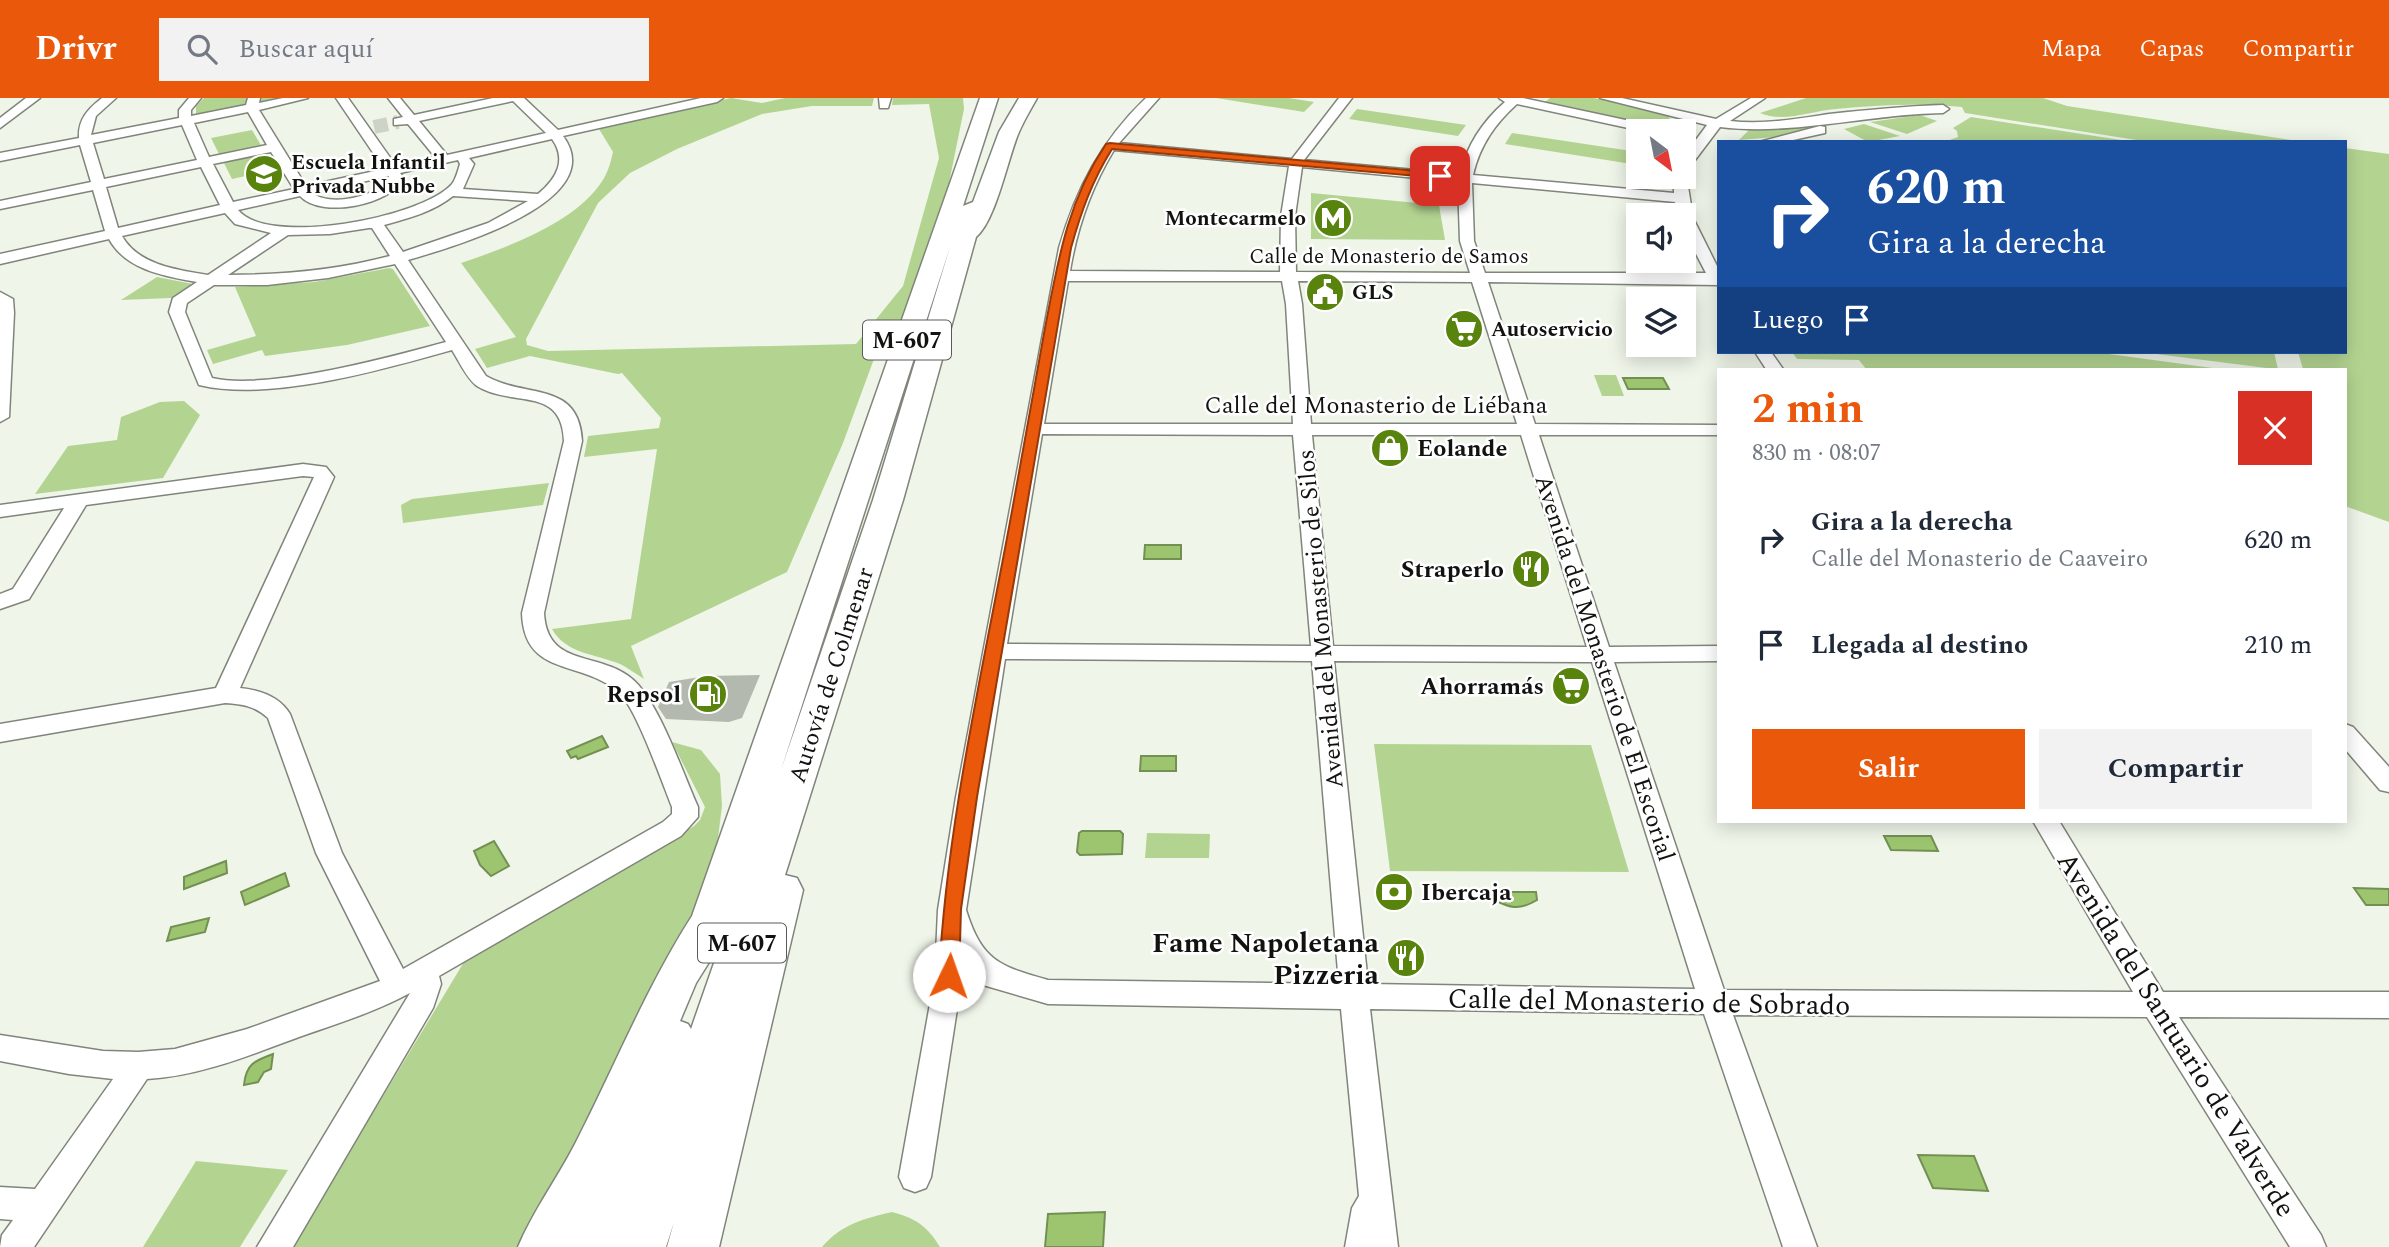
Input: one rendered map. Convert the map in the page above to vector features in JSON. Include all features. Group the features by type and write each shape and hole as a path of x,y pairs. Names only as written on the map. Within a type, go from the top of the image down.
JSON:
{"highway":[{"path":"956,190 968,123 967,98"},
{"name":"M-607","path":"594,1247 656,1085 989,98"},
{"name":"Autovía de Colmenar","path":"640,1247 844,639 1006,98"},
{"path":"965,241 985,200 1009,132 1028,98"},
{"path":"693,1247 751,1006 824,738 844,639"},
{"path":"544,1247 591,1163 678,975 711,922"}],"street":[{"path":"0,124 34,98"},
{"path":"110,98 89,116 83,130 114,233 122,249 141,263 176,274 211,279 300,277 400,260 481,233 522,212 542,198 558,181 566,164 564,147 517,98"},
{"path":"195,98 185,110 187,121 229,208 236,218 248,225 282,232 324,231 376,223 422,208 451,192 464,179 467,164 461,155"},
{"path":"0,157 187,121 253,103 302,98"},
{"path":"253,103 302,191 309,199 324,203 358,200 380,193 394,185 397,178 395,170 342,98"},
{"path":"394,98 404,120 441,156"},
{"path":"404,120 510,98"},
{"path":"657,98 670,108"},
{"path":"0,259 717,98"},
{"path":"915,1177 949,976 952,909 969,797 1061,276 1078,206 1091,175 1110,146 1153,98"},
{"name":"Avenida del Monasterio de Silos","path":"1346,98 1333,111 1296,163 1288,216 1287,266 1381,1247"},
{"path":"1606,98 1719,122 1754,126 1887,110 1944,109"},
{"path":"1696,146 1719,122 1759,98"},
{"path":"1512,99 1626,124"},
{"name":"Avenida del Monasterio de El Escorial","path":"1512,99 1481,134 1471,153 1464,178 1462,209 1467,241 1714,1002 1800,1247"},
{"path":"1776,140 1887,110"},
{"path":"1664,111 1674,119"},
{"path":"343,133 368,128"},
{"path":"1696,139 1717,142"},
{"path":"0,205 280,146"},
{"path":"1110,146 1682,198"},
{"path":"1682,189 1692,234 1717,277"},
{"path":"451,192 542,198"},
{"path":"0,1048 90,1063 139,1066 202,1057 355,1005 411,979 673,829 685,817 685,807 637,698 628,687 610,675 560,658 547,650 533,631 533,613 573,441 572,421 563,409 546,399 485,385 376,223"},
{"path":"282,232 186,295 177,306 201,376 209,383 229,386 308,377 380,364 456,344"},
{"name":"Calle de Monasterio de Samos","path":"1061,276 1717,279"},
{"path":"0,297 5,299 6,313 0,417"},
{"name":"Calle del Monasterio de Liébana","path":"1033,429 1717,430"},
{"path":"0,511 303,470 319,471 324,477 225,695"},
{"path":"0,602 21,594 80,499"},
{"path":"996,651 1717,653"},
{"path":"0,733 225,695 248,696 268,703 278,714 328,853 411,979 427,984 423,999 274,1247"},
{"path":"2347,735 2389,783"},
{"name":"Avenida del Santuario de Valverde","path":"2047,823 2155,1004 2309,1247"},
{"name":"Calle del Monasterio de Sobrado","path":"952,909 962,945 993,976 1048,992 1714,1002 2389,1005"},
{"path":"14,1247 139,1066"},
{"name":"Avenida del Monasterio de Silos","path":"1362,1247 1371,1156"},
{"path":"0,1203 43,1205"},
{"path":"1788,1212 1788,1247"}],"shaded area":[{"path":"204,98 286,98 196,115 196,106"},
{"path":"731,98 762,103 785,98 874,98 872,106 812,106 762,114 677,149 630,173 598,203 526,339 527,345 548,351 856,344 903,286 939,158 929,104 892,105 893,98 963,98 964,109 948,188 891,349 878,348 843,443 787,572 631,646 644,679 620,664 565,644 552,629 631,619 657,449 584,457 588,436 659,428 661,418 622,373 530,356 487,368 475,349 516,337 461,263 535,234 586,201 604,179 613,152 599,129"},
{"path":"1216,98 1289,98 1314,102 1304,112"},
{"path":"1550,98 1594,98 1659,112 1668,115 1670,119 1626,121 1544,103"},
{"path":"1806,98 2043,98 2067,106 2292,140 2136,140 1965,113 1962,107 1946,106 1867,106 1788,117 1760,113"},
{"path":"1357,109 1466,125 1458,136 1349,119"},
{"path":"1920,115 1937,121 1907,134 1870,122"},
{"path":"1971,117 2121,140 1950,140 1958,137 1953,128"},
{"path":"1835,118 1842,121 1776,137 1739,140 1749,130"},
{"path":"1864,124 1900,136 1864,140 1844,129"},
{"path":"252,130 262,147 220,156 211,138"},
{"path":"1512,133 1626,150 1626,163 1505,144"},
{"path":"2347,148 2389,154 2389,522 2347,507 2347,368 2303,368 2299,354 2347,354"},
{"path":"264,152 274,170 232,179 223,161"},
{"path":"1311,193 1439,205 1445,240 1311,239"},
{"path":"393,269 430,326 347,345 265,356 262,350 213,364 207,350 256,336 235,287 314,282"},
{"path":"157,277 193,284 171,298 121,300"},
{"path":"1793,354 2109,354 2213,368 1865,368 1859,360 1797,359"},
{"path":"2157,354 2274,354 2278,368"},
{"path":"1594,375 1616,375 1624,396 1602,396"},
{"path":"1623,378 1663,378 1669,389 1628,389"},
{"path":"184,401 200,415 163,478 35,494 68,446 117,440 121,417 160,402"},
{"path":"549,483 543,505 403,523 401,505 412,499"},
{"path":"1145,545 1181,545 1181,559 1144,559"},
{"path":"602,736 608,747 578,759 576,756 571,758 567,751"},
{"path":"672,742 701,750 720,774 722,806 710,870 691,918 529,1247 292,1247 464,962 700,820 705,807"},
{"path":"1374,744 1591,745 1629,872 1390,871"},
{"path":"1141,756 1176,756 1176,771 1140,771"},
{"path":"1120,831 1123,834 1122,854 1080,855 1077,852 1079,833"},
{"path":"1147,833 1210,834 1209,858 1145,858"},
{"path":"1884,836 1931,836 1938,851 1891,850"},
{"path":"494,841 509,866 491,876 480,865 474,851"},
{"path":"226,861 227,873 184,889 184,877"},
{"path":"285,873 289,886 245,905 241,892"},
{"path":"2354,888 2389,889 2389,905 2366,905"},
{"path":"1491,892 1536,892 1537,900 1525,906 1509,906 1492,899"},
{"path":"209,918 205,932 167,941 171,927"},
{"path":"273,1054 271,1069 264,1072 258,1082 244,1085 252,1064"},
{"path":"1918,1155 1974,1156 1988,1191 1933,1188"},
{"path":"196,1161 288,1170 240,1247 143,1247"},
{"path":"892,1212 920,1224 940,1247 822,1247 845,1228"},
{"path":"1105,1212 1103,1247 1045,1247 1048,1214"}],"building":[{"name":"Repsol","path":"760,675 742,718 729,722 666,719 658,707 669,682 706,676"}],"tunnel":[{"path":"374,127 398,122"}],"place":[{"name":"Escuela Infantil Privada Nubbe","path":"264,174"},
{"name":"Montecarmelo","path":"1333,218"},
{"name":"GLS","path":"1325,292"},
{"name":"Autoservicio","path":"1464,329"},
{"name":"Eolande","path":"1390,448"},
{"name":"Straperlo","path":"1531,569"},
{"name":"Ahorramás","path":"1571,686"},
{"name":"Repsol","path":"708,694"},
{"name":"Ibercaja","path":"1394,892"},
{"name":"Fame Napoletana Pizzeria","path":"1406,958"}],"route":[{"path":"949,976 952,909 969,797 1001,626 1048,344 1066,248 1078,206 1091,175 1110,146 1440,176"}]}
